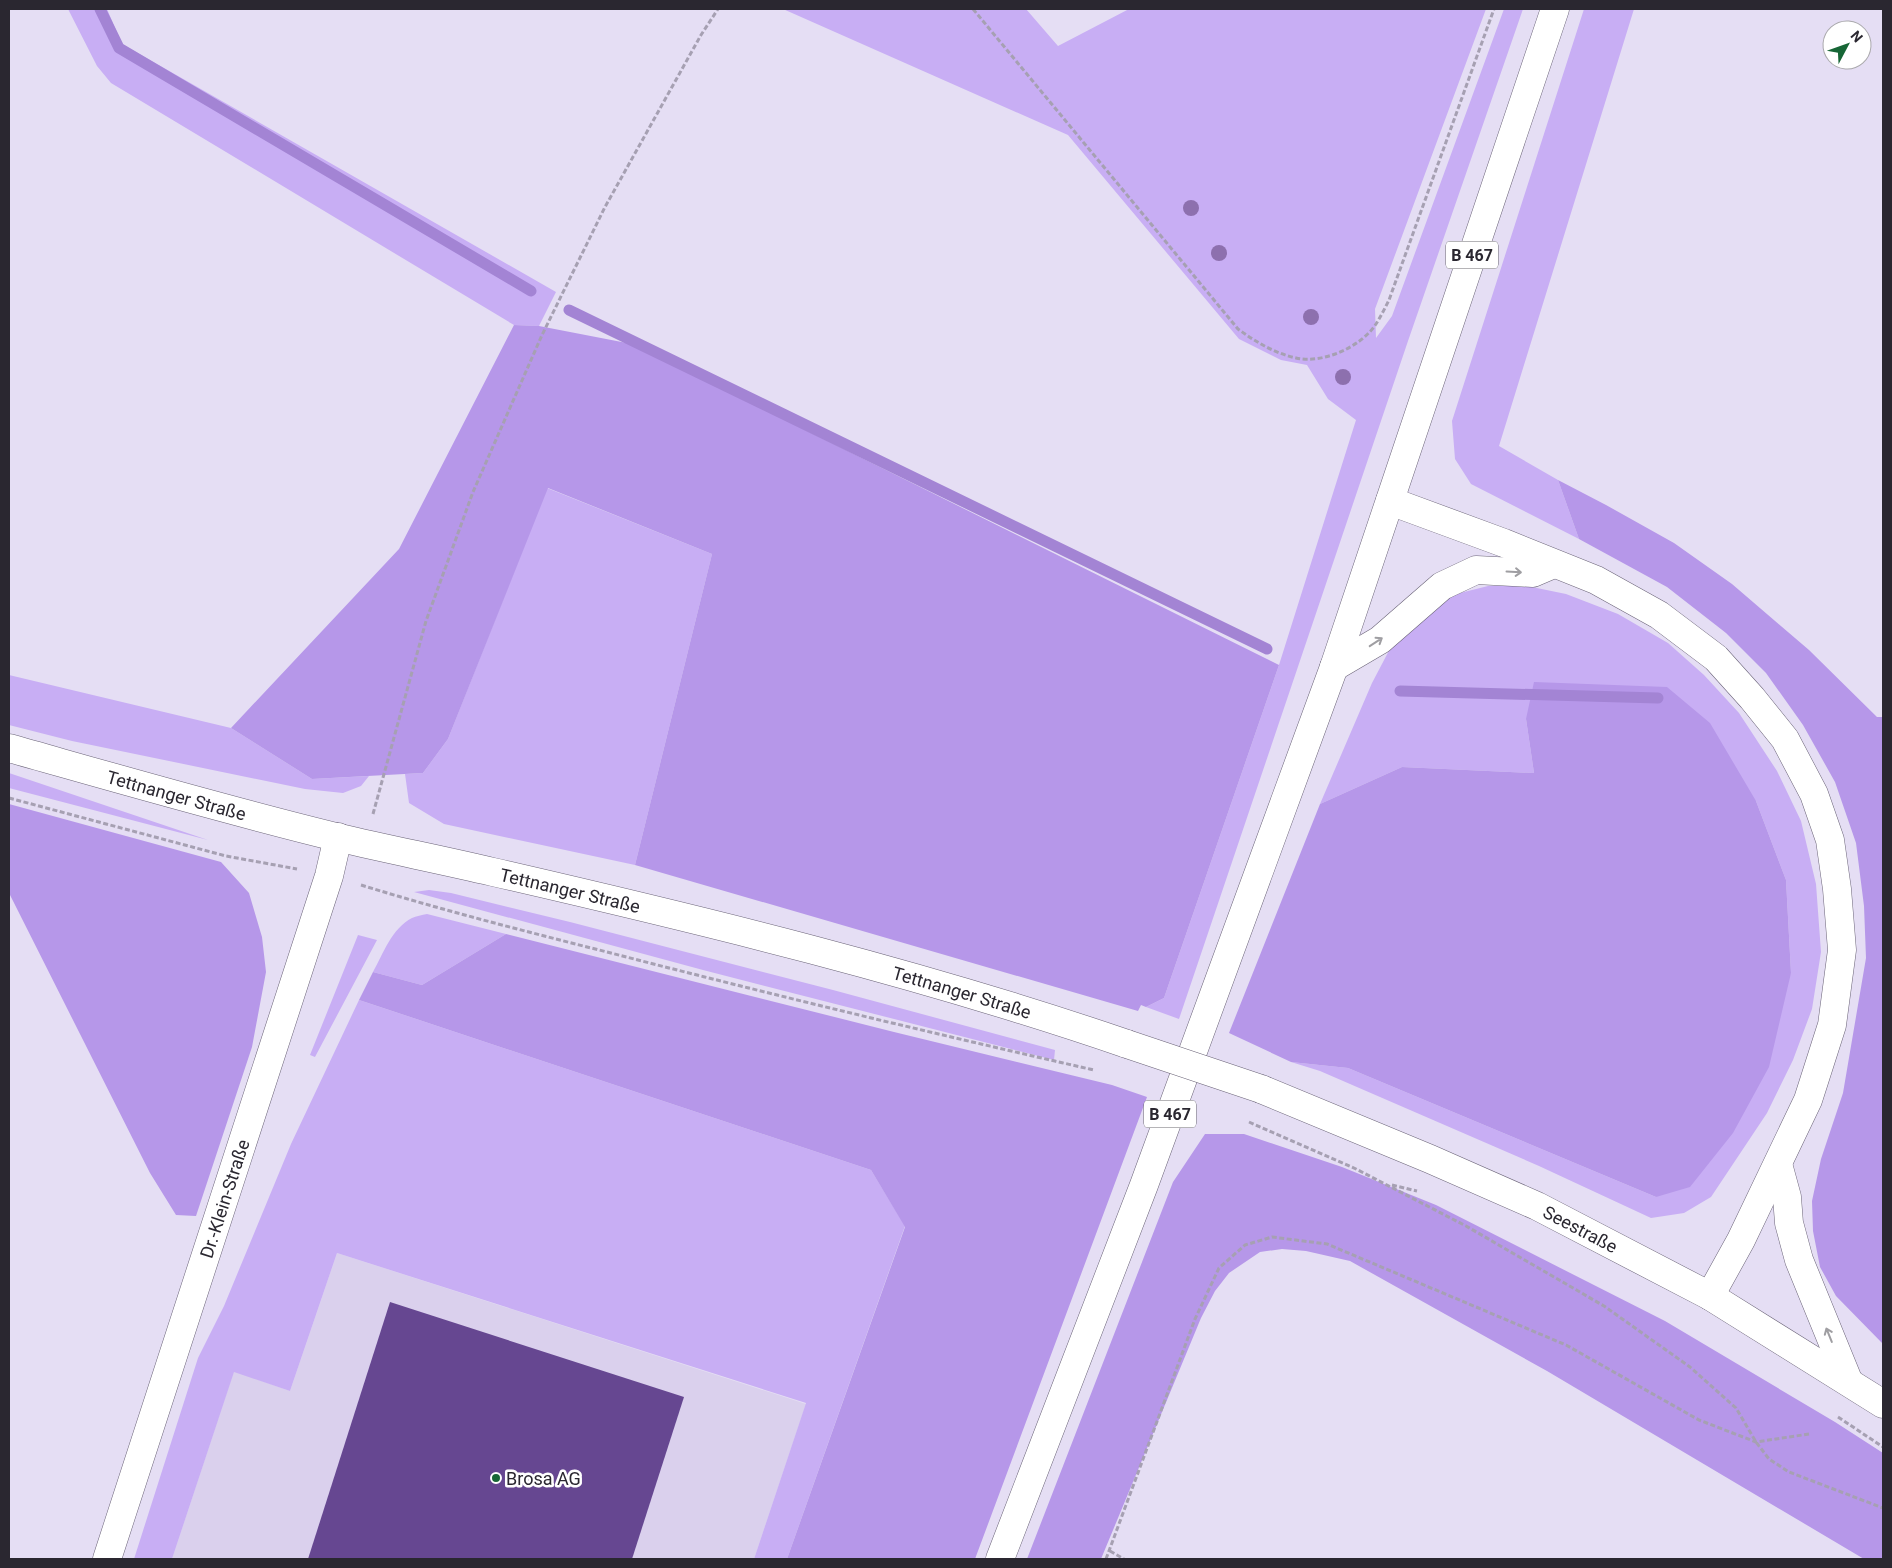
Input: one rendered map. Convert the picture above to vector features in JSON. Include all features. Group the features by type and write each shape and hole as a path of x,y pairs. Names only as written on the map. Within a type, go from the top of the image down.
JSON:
{"main road":[{"name":"B 467","path":"1000,1559 1148,1176 1334,667 1554,9"},
{"path":"1390,501 1504,543 1596,580 1659,615 1716,658 1752,698 1785,739 1814,794 1830,840 1837,889 1842,950 1832,1025 1808,1100 1741,1240 1710,1296"},
{"path":"1334,667 1380,640 1442,586 1476,570 1533,573 1554,564"},
{"name":"Tettnanger Straße","path":"9,748 131,783 338,837 778,940 1040,1014 1261,1088"},
{"name":"Dr.-Klein-Straße","path":"107,1559 329,876 338,837"},
{"name":"Seestraße","path":"1261,1088 1537,1206 1710,1296 1848,1380 1883,1404"},
{"path":"1778,1164 1788,1197 1789,1223 1799,1260 1848,1380"}],"path":[{"path":"365,843 426,621 473,492 542,336 605,207 718,9"},
{"path":"973,9 1238,329 1257,343 1279,354 1298,359 1323,357 1345,351 1361,340 1376,325 1389,300 1494,9"},
{"path":"9,798 226,856 329,876 422,904 721,982 890,1024 1097,1071"},
{"path":"1248,1122 1393,1186 1419,1192"},
{"path":"1356,1169 1466,1226 1604,1306 1690,1368 1736,1408 1768,1458 1789,1472 1883,1508"},
{"path":"1106,1559 1196,1319 1219,1268 1245,1245 1272,1237 1327,1244 1566,1345 1699,1420 1756,1442 1809,1434"},
{"path":"1830,1412 1883,1447"},
{"path":"1110,1551 1124,1559"}],"shaded area":[{"path":"68,9 107,9 122,44 556,292 539,326 514,325 111,83 97,66"},
{"path":"783,9 1026,9 1058,46 1129,9 1486,9 1375,309 1376,338 1392,316 1504,9 1523,9 1408,341 1179,1019 1146,1007 1164,998 1279,665 1356,420 1328,399 1307,365 1281,360 1239,339 1068,135"},
{"path":"1584,9 1634,9 1499,446 1558,480 1579,539 1471,484 1455,459 1452,421"},
{"path":"514,325 539,326 632,344 1279,665 1164,998 1146,1007 1141,1005 1138,1011 635,865 712,554 548,488 448,739 423,773 312,779 231,728 399,549"},
{"path":"1558,480 1674,543 1732,584 1809,650 1877,717 1883,717 1883,1344 1836,1296 1820,1267 1813,1231 1812,1201 1821,1159 1843,1093 1866,958 1864,906 1856,843 1835,782 1803,725 1766,673 1726,633 1667,587 1579,539"},
{"path":"547,488 712,554 635,865 444,824 409,803 405,774 423,773 448,739"},
{"path":"1488,586 1527,586 1566,594 1618,614 1668,643 1704,675 1739,713 1777,771 1801,821 1816,884 1821,952 1812,1009 1793,1060 1767,1113 1711,1197 1684,1213 1651,1218 1539,1166 1320,1071 1291,1062 1348,1068 1656,1197 1791,973 1786,880 1756,801 1526,719 1534,773 1402,767 1320,804 1372,683 1393,643 1452,595"},
{"path":"9,675 231,728 312,779 369,776 361,786 343,793 305,789 72,741 9,725"},
{"path":"1534,682 1667,687 1710,723 1756,801 1786,880 1791,973 1769,1067 1733,1133 1690,1187 1656,1197 1348,1068 1291,1062 1229,1033 1320,804 1402,767 1534,773 1526,719"},
{"path":"9,773 208,840 9,788"},
{"path":"9,804 221,862 249,893 262,937 266,972 252,1047 196,1216 176,1215 150,1173 9,893"},
{"path":"429,890 451,893 570,922 1055,1050 1054,1060 703,970 414,892"},
{"path":"427,914 506,934 422,985 373,972 399,928 412,918"},
{"path":"506,934 1112,1085 1147,1097 975,1559 787,1559 905,1227 871,1170 359,1000 373,972 422,985"},
{"path":"358,935 377,940 315,1057 310,1055"},
{"path":"359,1000 871,1170 905,1226 787,1559 754,1559 806,1403 337,1253 290,1391 234,1372 172,1559 134,1559 198,1358 224,1306 291,1144"},
{"path":"1205,1134 1244,1134 1342,1167 1436,1205 1665,1321 1835,1422 1883,1453 1883,1559 1864,1559 1547,1371 1350,1261 1306,1251 1282,1249 1260,1252 1229,1273 1215,1291 1201,1318 1101,1559 1027,1559 1173,1182"},
{"path":"337,1253 806,1404 754,1559 172,1559 234,1371 290,1391"}],"building":[{"name":"Brosa AG","path":"390,1302 684,1397 632,1559 308,1559"}],"waterway":[{"path":"100,9 119,48 531,291"},
{"path":"569,310 1267,649"},
{"path":"1400,691 1658,698"}],"place":[{"name":"Brosa AG","path":"496,1478"}]}
